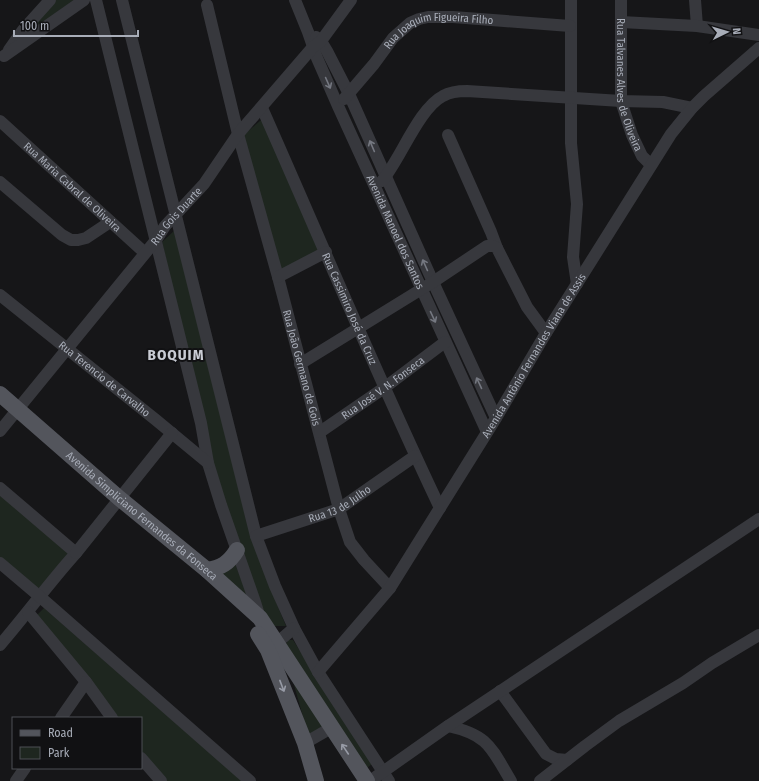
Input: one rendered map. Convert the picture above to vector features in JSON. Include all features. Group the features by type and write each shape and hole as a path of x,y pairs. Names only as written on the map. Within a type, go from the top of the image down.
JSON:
{"main road":[{"name":"Avenida Simpliciano Fernandes da Fonseca","path":"0,394 10,412 205,579 272,646"},
{"name":"Avenida Simpliciano Fernandes da Fonseca","path":"116,502 207,570 260,618 272,646"},
{"path":"207,570 216,569 225,564 232,558 236,550"},
{"path":"272,646 367,781"},
{"path":"272,646 305,743 316,781"}],"street":[{"path":"2,58 23,30 50,0"},
{"path":"2,58 84,0"},
{"path":"96,0 201,423 208,463 260,618"},
{"path":"122,0 256,536 275,586 294,628 318,672 386,777"},
{"name":"Avenida Manoel dos Santos","path":"295,0 308,32 350,94 433,282 496,418"},
{"name":"Rua Gois Duarte","path":"0,431 10,412 67,348 156,240 165,226 204,184 238,134 317,44 351,0"},
{"path":"570,0 571,143 577,204 573,257 577,284"},
{"name":"Rua Talvanes Alves de Oliveira","path":"621,0 621,101 632,135 642,156 651,165"},
{"path":"695,0 697,26"},
{"name":"Rua João Germano de Gois","path":"207,5 238,134 278,277 300,364 320,432 339,509 350,542 364,560 390,588"},
{"name":"Rua Joaquim Figueira Filho","path":"338,106 350,94 393,38 410,23 419,19 428,17 453,17 570,26"},
{"path":"621,22 697,26 759,35"},
{"name":"Avenida Manoel dos Santos","path":"317,44 338,106 487,432"},
{"name":"Avenida Antônio Fernandes Viana de Assis","path":"318,672 390,588 496,418 546,333 671,134 692,108 759,48"},
{"path":"376,188 386,177 415,128 435,102 443,96 455,92 467,91 621,101 664,102 692,108"},
{"name":"Rua Cassimiro José da Cruz","path":"262,108 384,388 440,508"},
{"name":"Rua Maria Cabral de Oliveira","path":"0,121 145,253"},
{"path":"448,136 491,232 492,247 527,307 546,333"},
{"path":"0,182 62,235 71,240 86,238 110,222"},
{"path":"300,364 358,327 492,247"},
{"path":"278,277 326,252"},
{"name":"Rua Terencio de Carvalho","path":"0,295 208,463"},
{"name":"Rua José V. N. Fonseca","path":"320,432 384,388 445,342"},
{"path":"0,645 172,433"},
{"name":"Rua 13 de Julho","path":"256,536 339,509 415,456"},
{"path":"0,488 76,553"},
{"path":"370,781 386,777 448,726 759,519"},
{"path":"0,563 250,781"},
{"path":"28,612 86,682 111,717"},
{"path":"272,646 294,628"},
{"path":"540,781 619,721 759,635"},
{"path":"62,717 86,682"},
{"path":"500,692 546,754 556,759 567,760"},
{"path":"448,726 469,731 481,738 490,747 511,781"},
{"path":"305,743 331,728"},
{"path":"142,759 161,781"},
{"path":"16,781 24,769"}],"green space":[{"path":"53,0 74,0 19,39"},
{"path":"266,116 321,250 278,274 241,137"},
{"path":"175,230 276,602 286,626 274,626 263,611 215,472 162,242"},
{"path":"0,485 75,549 38,589 0,558"},
{"path":"235,563 249,600 217,575"},
{"path":"44,608 242,781 166,781 142,752 142,717 116,717 37,615"},
{"path":"288,640 293,640 372,764 367,768 286,644"},
{"path":"291,674 325,728 308,735"}],"district":[{"name":"BOQUIM","path":"176,355"}]}
